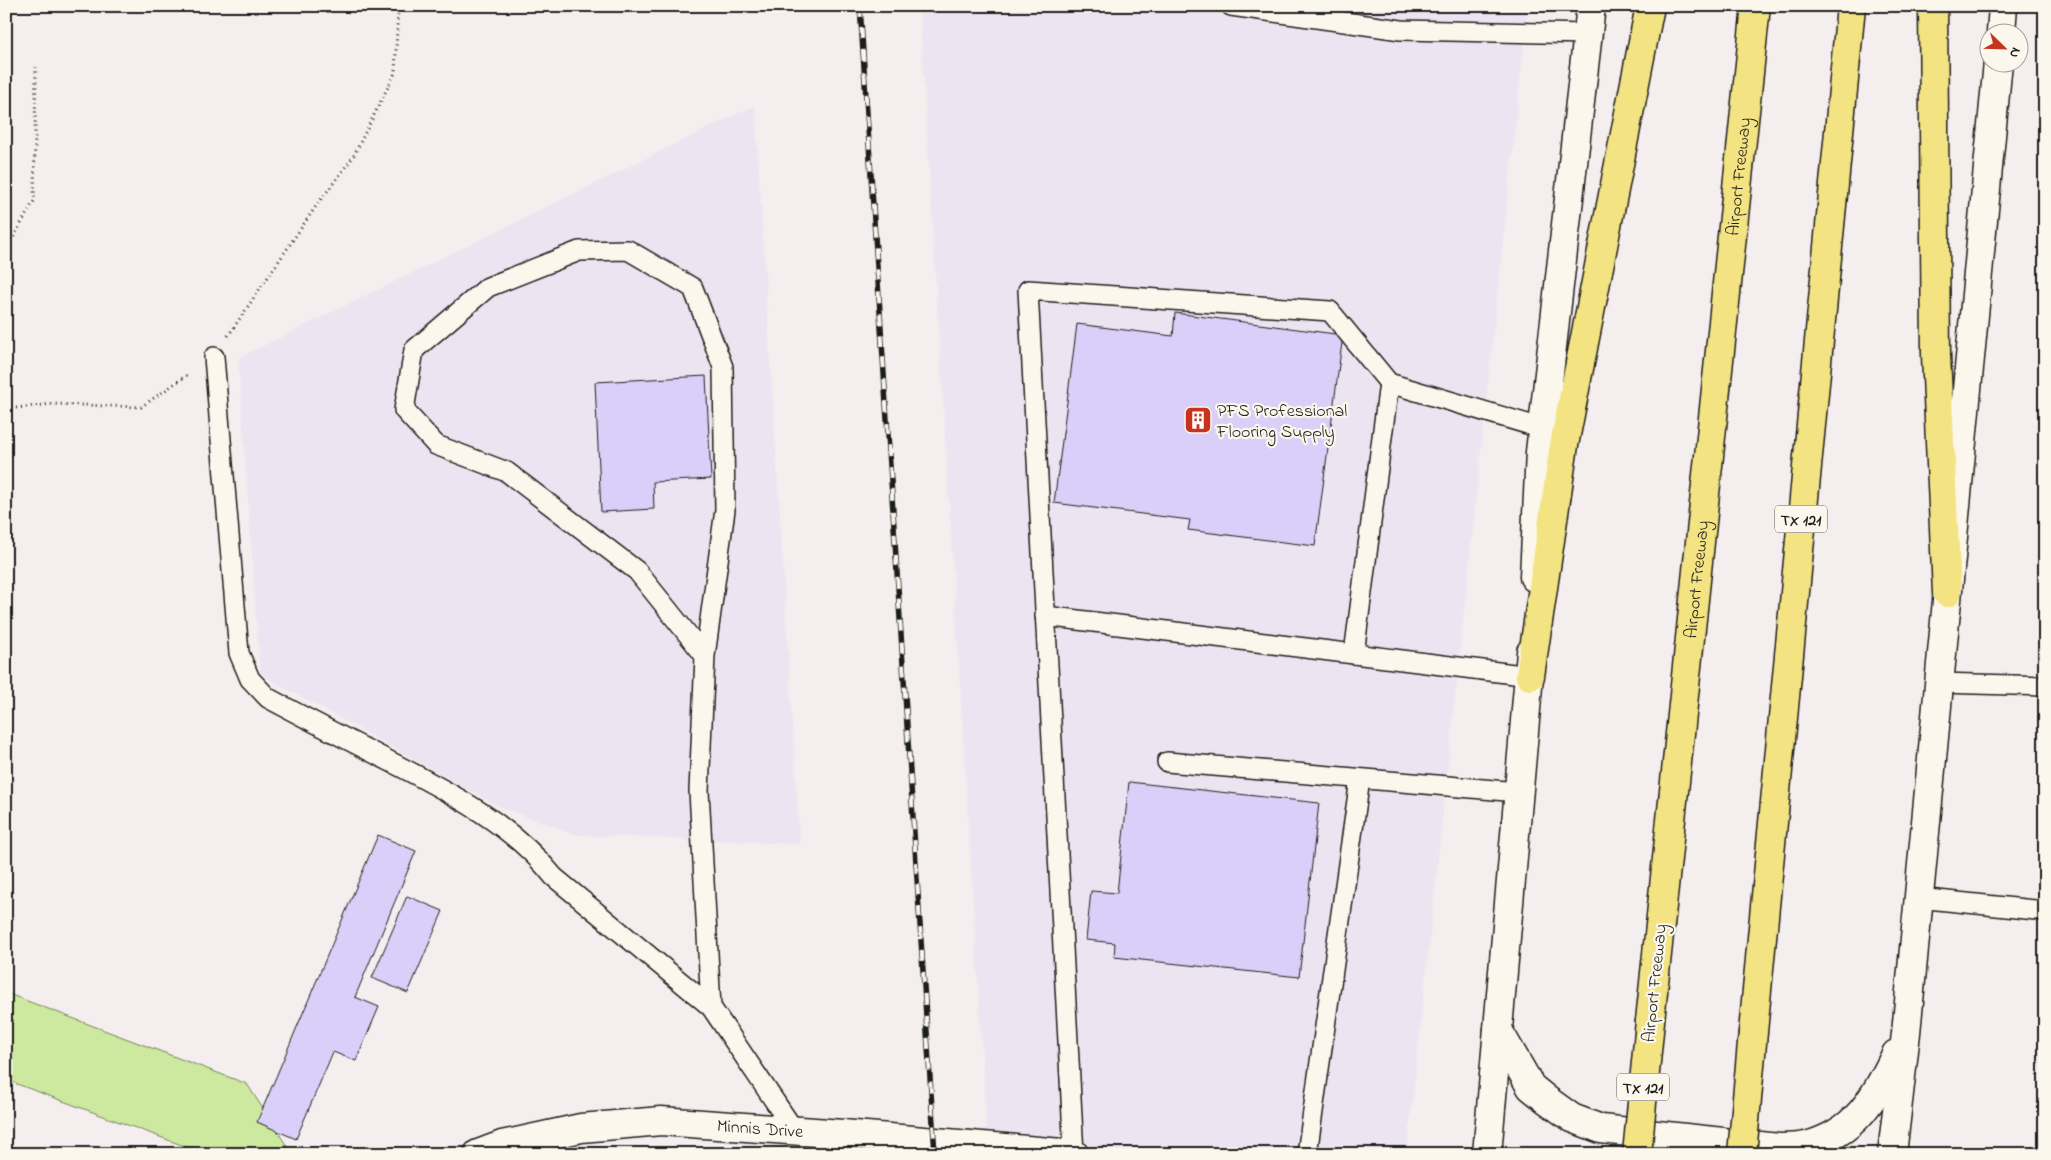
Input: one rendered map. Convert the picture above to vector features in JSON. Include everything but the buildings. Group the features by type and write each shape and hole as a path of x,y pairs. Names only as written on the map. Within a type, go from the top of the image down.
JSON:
{"highway":[{"path":"1530,676 1564,445 1650,6"},
{"name":"Airport Freeway","path":"1637,1154 1756,6"},
{"name":"TX 121","path":"1742,1154 1851,6"},
{"path":"1933,6 1936,356 1947,593"}],"main road":[{"path":"1487,1154 1518,792 1530,676 1540,452 1591,6"},
{"path":"2002,22 2003,6"},
{"path":"1892,1154 1906,1033 1997,72"},
{"path":"1498,1030 1531,1086 1572,1118 1601,1129 1779,1148 1804,1147 1836,1135 1860,1115 1881,1086 1906,1033"},
{"name":"Minnis Drive","path":"478,1154 502,1145 581,1128 661,1121 794,1130 1074,1154"}],"lane":[{"path":"1231,6 1401,30 1588,34"},
{"path":"705,656 637,571 507,472 436,445 404,410 414,350 488,287 579,251 628,250 693,288 723,367 725,510 705,656 699,792 711,1007"},
{"path":"1074,1154 1028,290 1330,312 1389,383 1544,429"},
{"path":"214,357 238,653 250,679 268,698 452,794 486,815 519,839 537,856 554,877 711,1007 794,1130"},
{"path":"1354,654 1389,383"},
{"path":"1045,616 1530,676"},
{"path":"1938,683 2045,686"},
{"path":"1167,762 1518,792"},
{"path":"1307,1154 1360,778"},
{"path":"1918,898 2045,911"}],"path":[{"path":"6,409 53,404 141,407 214,357 314,209 353,157 395,73 398,6"},
{"path":"6,250 34,201 36,66"}],"shaded area":[{"path":"919,6 1528,6 1407,1154 988,1154"},
{"path":"755,105 800,844 575,835 498,806 260,674 238,358"}],"green space":[{"path":"6,993 247,1084 292,1154 206,1154 6,1080"}],"railway":[{"path":"860,6 935,1154"}],"place":[{"name":"PFS Professional Flooring Supply","path":"1198,420"}]}
